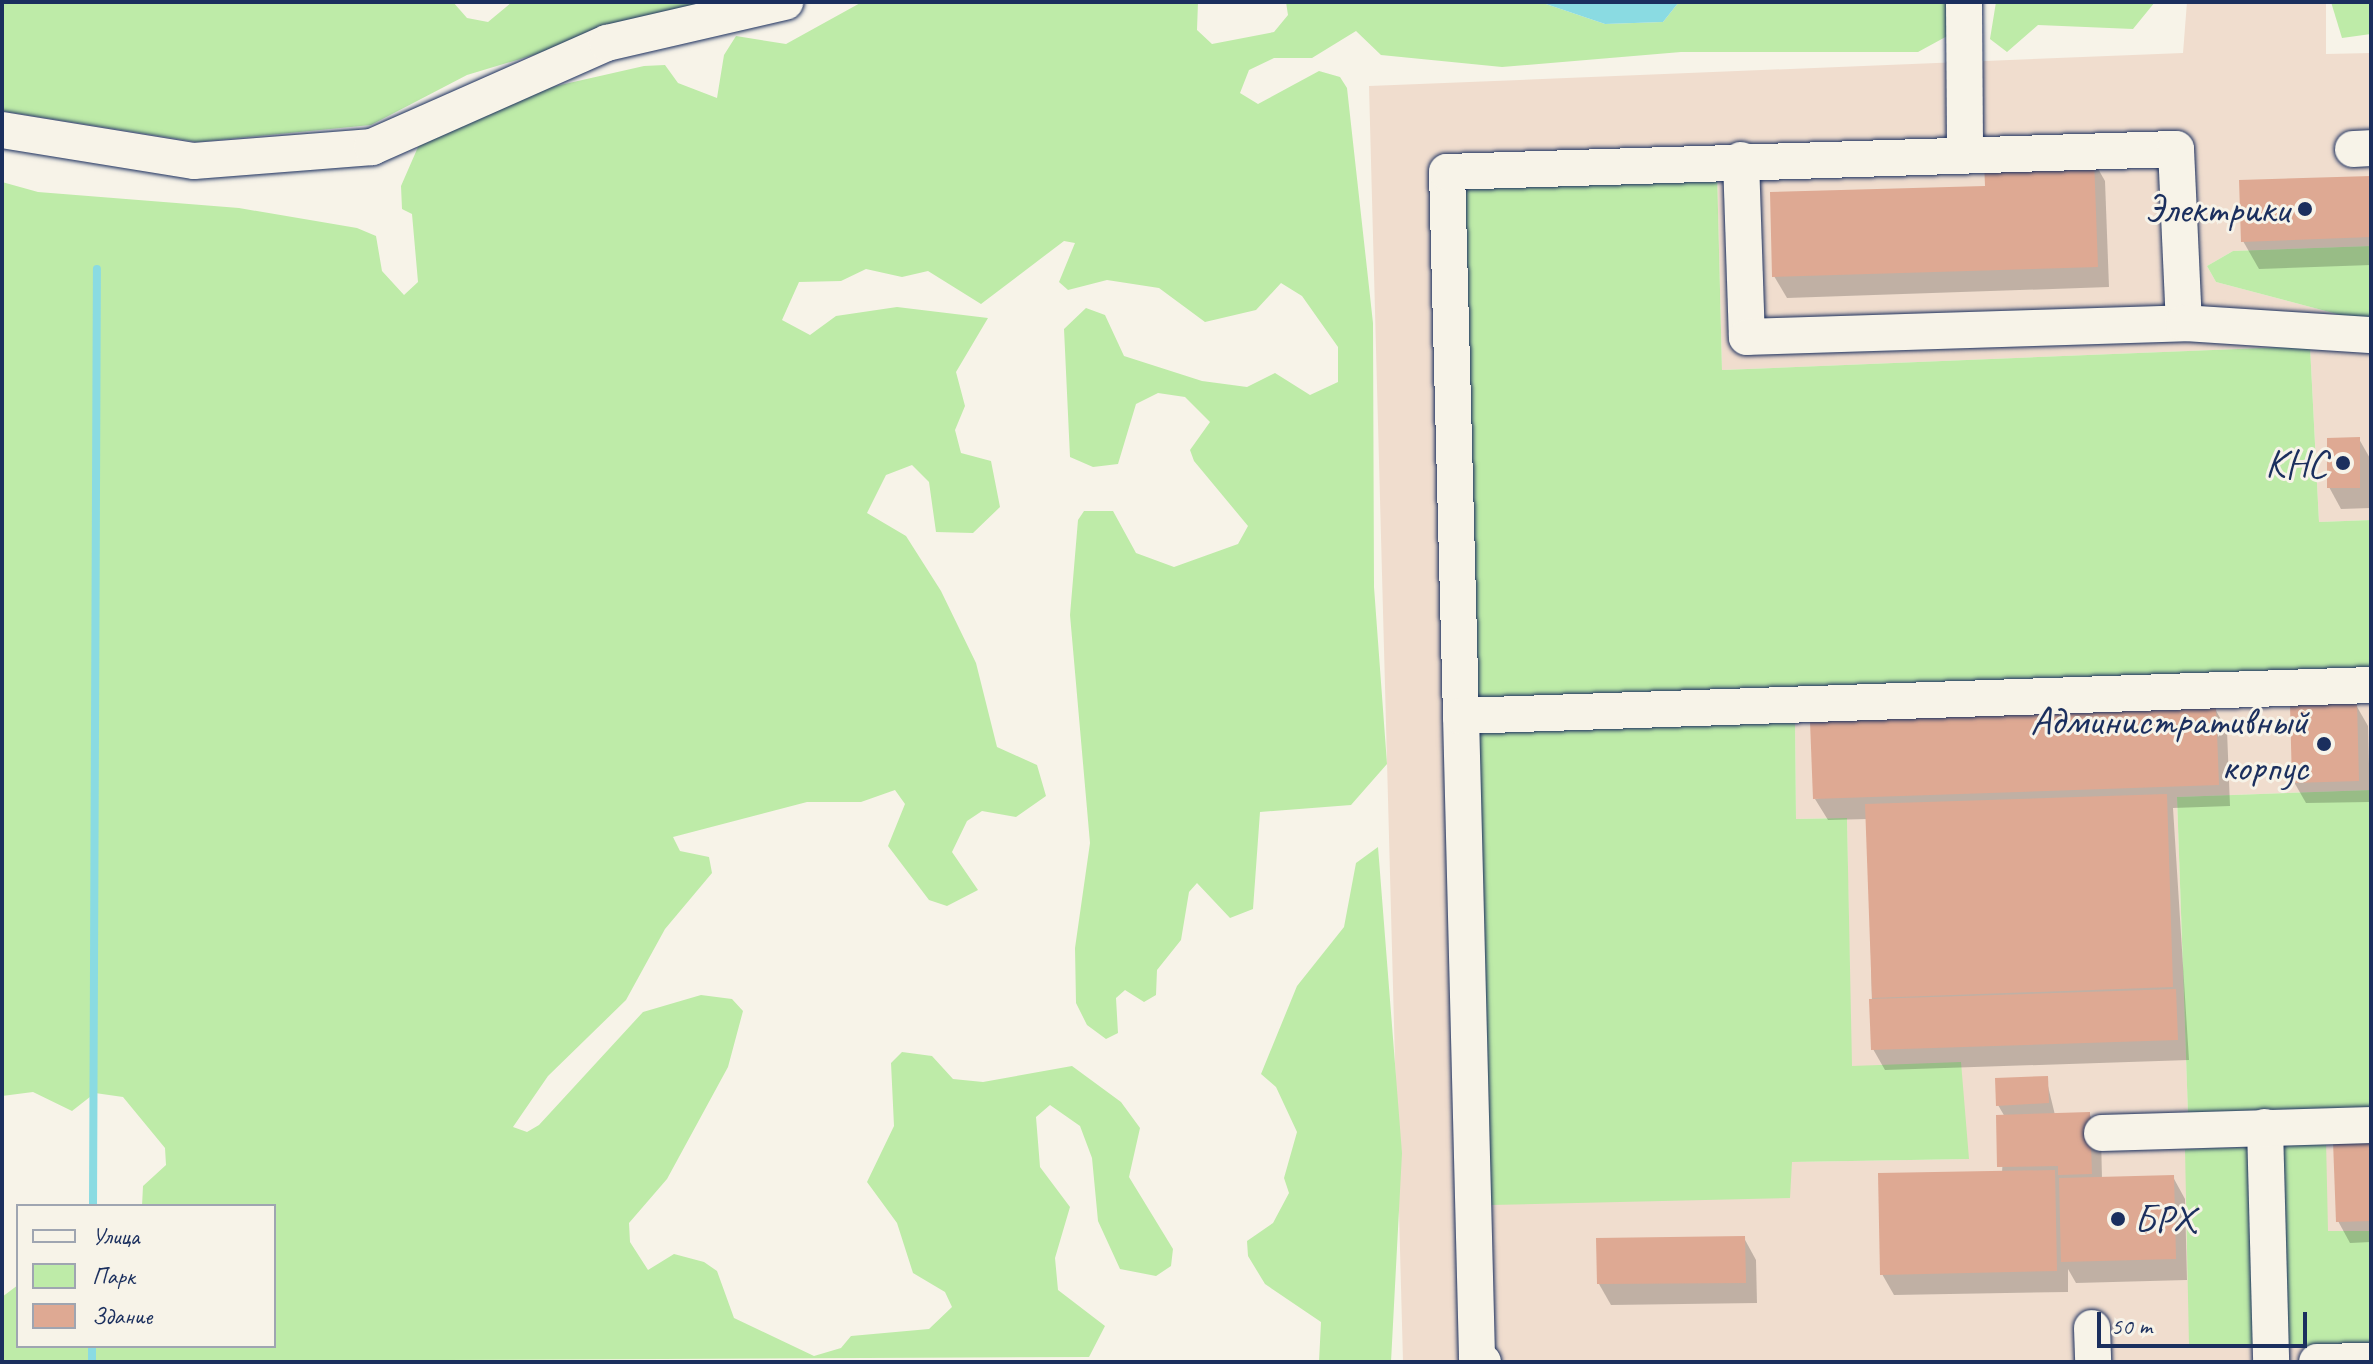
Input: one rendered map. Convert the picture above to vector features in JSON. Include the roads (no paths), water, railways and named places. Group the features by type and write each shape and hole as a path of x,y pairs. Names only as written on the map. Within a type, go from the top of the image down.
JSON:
{"lane":[{"path":"2,130 194,161 372,147 607,43 785,2"},
{"path":"1964,2 1965,152"},
{"path":"1483,1362 1477,1357 1447,172 1965,152 2176,149 2184,323"},
{"path":"1741,160 1747,337 2184,323 2371,335"},
{"path":"1461,716 2371,685"},
{"path":"2102,1133 2371,1125"},
{"path":"2265,1127 2271,1362"},
{"path":"2317,1362 2371,1361"}],"water":[{"path":"1540,2 1679,2 1663,22 1605,24"}],"waterway":[{"path":"93,1204 97,269"},
{"path":"92,1348 92,1362"}],"place":[{"name":"Электрики","path":"2305,209"},
{"name":"КНС","path":"2343,463"},
{"name":"Административный корпус","path":"2324,744"},
{"name":"БРХ","path":"2118,1219"}]}
